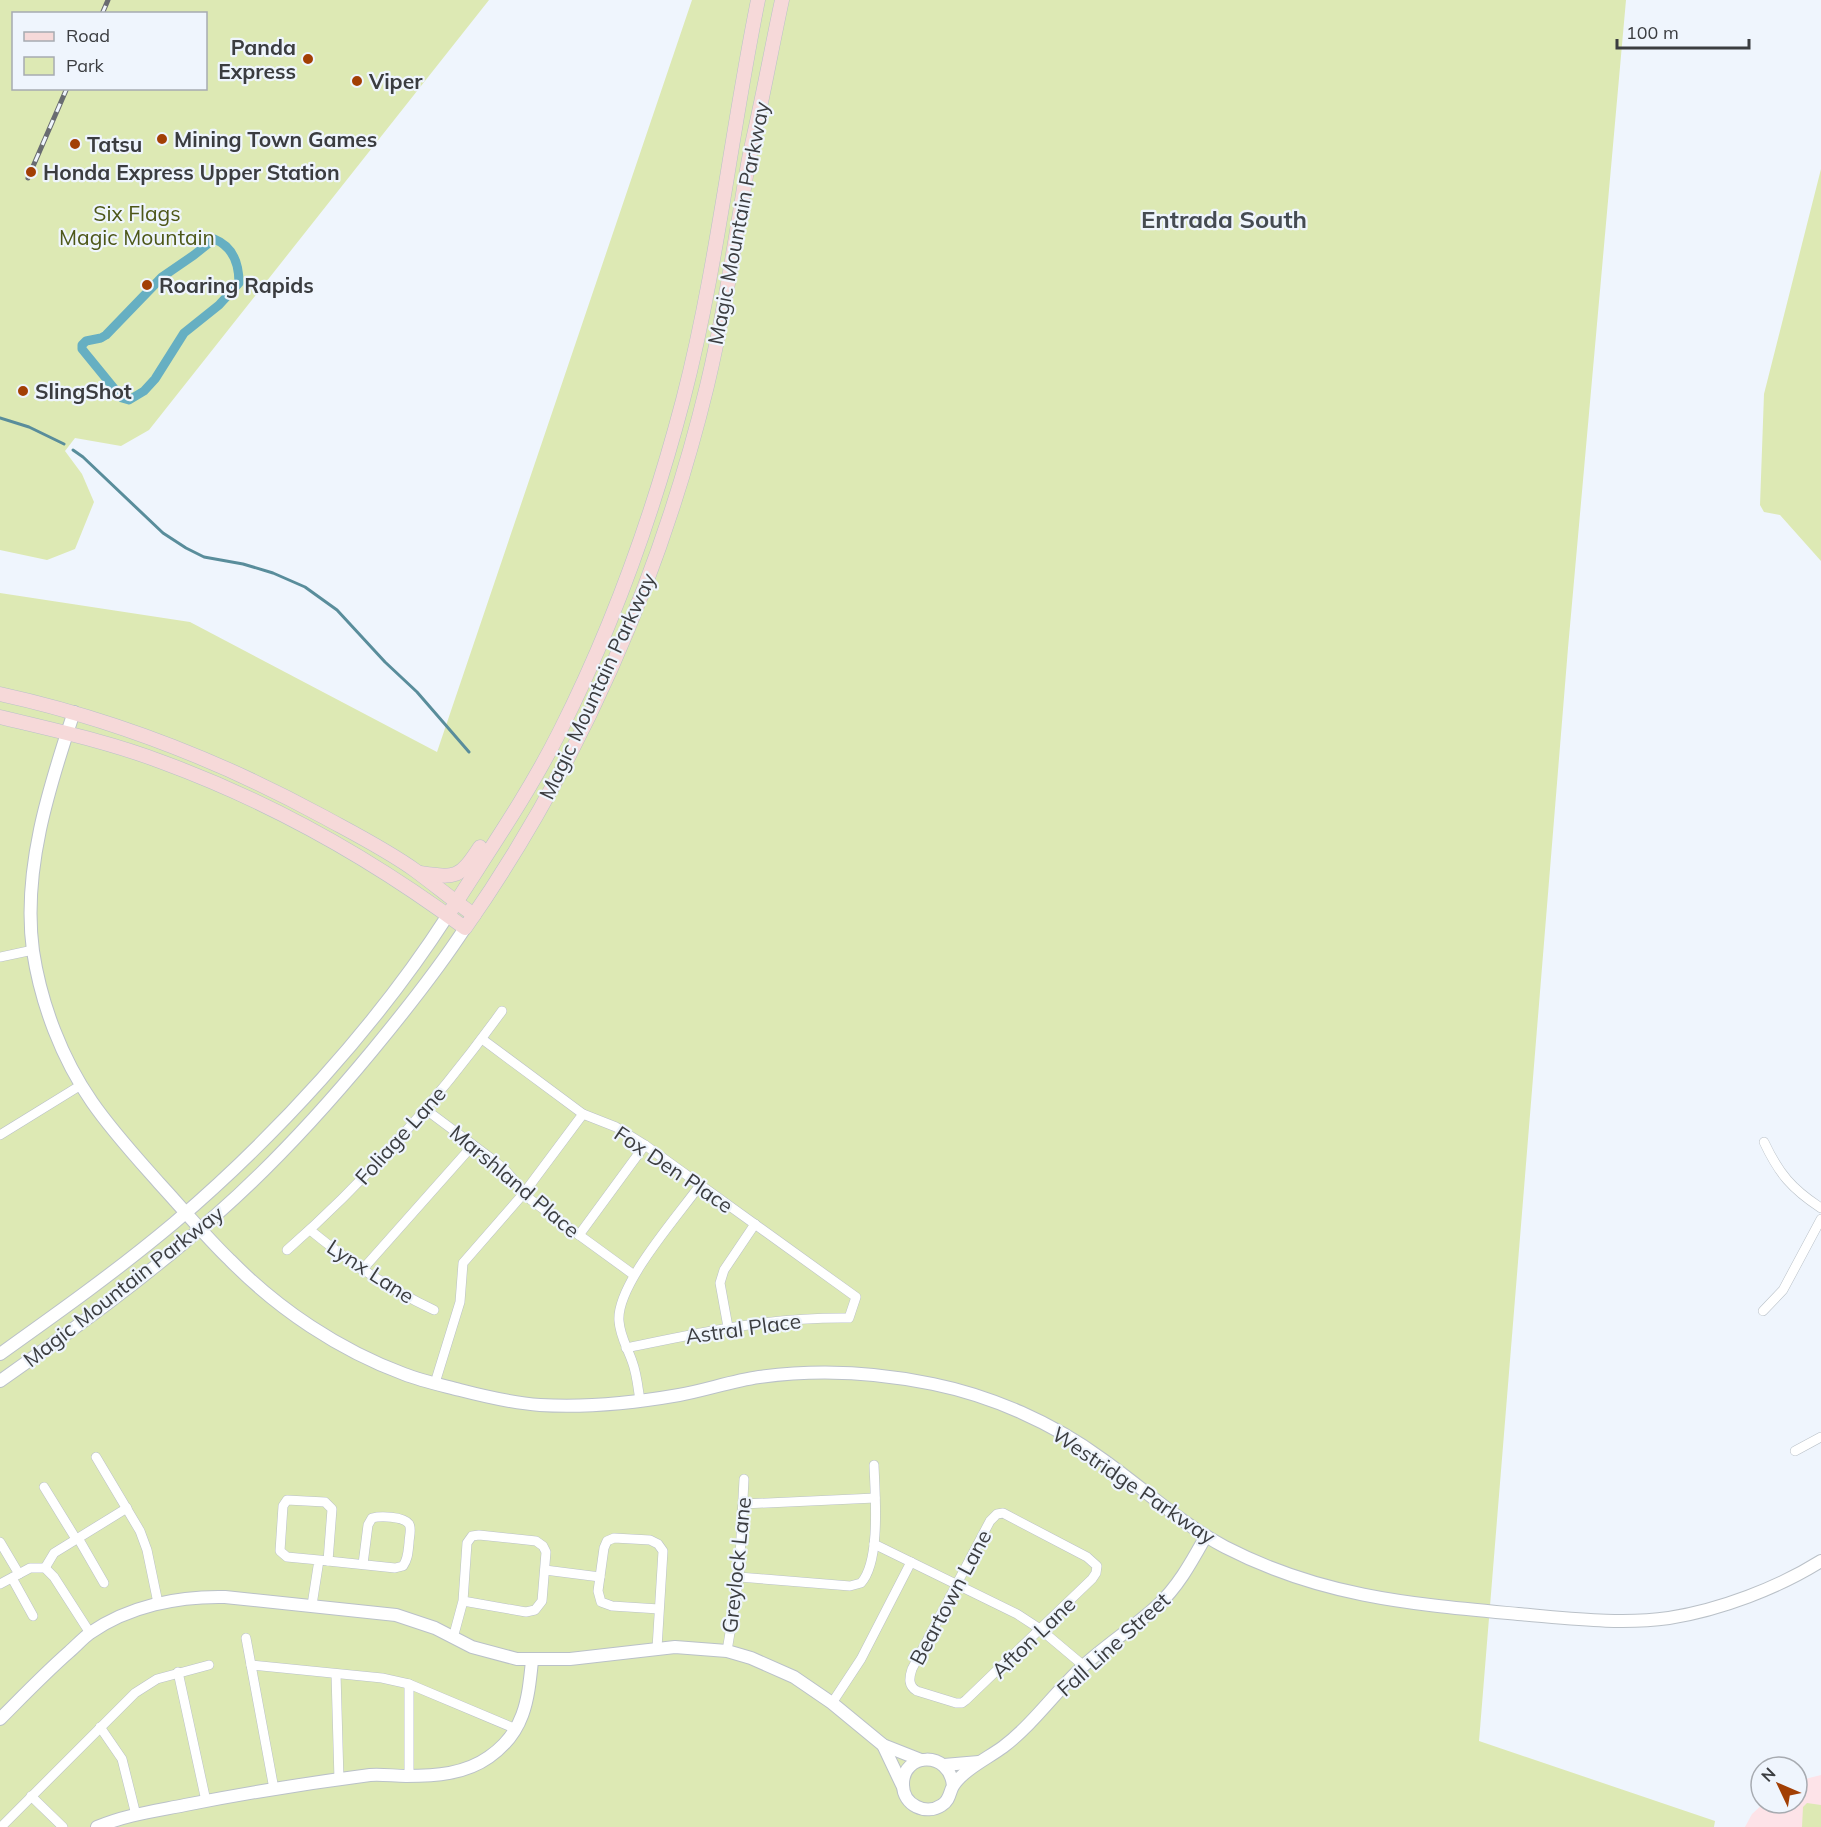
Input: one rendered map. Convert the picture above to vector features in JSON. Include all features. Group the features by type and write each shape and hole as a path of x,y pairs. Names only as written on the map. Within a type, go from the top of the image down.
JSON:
{"main road":[{"name":"Magic Mountain Parkway","path":"448,915 553,745 583,683 640,542 667,458 703,311 758,0"},
{"name":"Magic Mountain Parkway","path":"465,928 517,850 575,744 624,637 673,507 693,440 712,360 727,288 747,168 782,0"},
{"path":"0,694 74,712 160,740 219,764 307,808 418,872 474,915"},
{"path":"0,717 162,761 269,807 332,840 383,871 465,928"},
{"path":"418,872 446,877 458,873 470,862 482,844 503,828"}],"street":[{"name":"Westridge Parkway","path":"74,712 46,808 35,859 31,903 33,950 50,1017 81,1086 101,1115 233,1264 264,1292 303,1321 369,1360 409,1377 491,1399 581,1406 640,1401 684,1394 741,1380 798,1373 873,1375 932,1384 999,1404 1035,1419 1077,1442 1120,1472 1182,1521 1206,1536 1280,1572 1306,1582 1358,1595 1404,1602 1570,1618 1618,1620 1660,1618 1710,1608 1766,1589 1802,1573 1821,1561"},
{"name":"Magic Mountain Parkway","path":"0,1354 88,1292 186,1213 241,1161 311,1089 404,977 448,915"},
{"name":"Magic Mountain Parkway","path":"0,1381 108,1304 200,1229 280,1154 346,1083 417,994 465,928"},
{"path":"0,957 33,950"},
{"name":"Foliage Lane","path":"287,1250 380,1160 425,1109 502,1011"},
{"name":"Fox Den Place","path":"482,1039 583,1114 616,1127 645,1145 755,1224 855,1297 852,1307"},
{"path":"0,1135 81,1086"},
{"name":"Marshland Place","path":"425,1109 506,1171 524,1193 634,1275"},
{"path":"435,1383 460,1302 463,1263 524,1193 583,1114"},
{"path":"1764,1142 1784,1178 1798,1192 1821,1208"},
{"path":"362,1270 473,1144"},
{"path":"579,1235 645,1145"},
{"path":"640,1401 635,1370 621,1334 620,1305 634,1275 700,1185"},
{"path":"1763,1311 1783,1290 1821,1219"},
{"path":"728,1326 720,1282 723,1270 755,1224"},
{"name":"Lynx Lane","path":"310,1230 362,1270 387,1286 434,1310"},
{"name":"Astral Place","path":"626,1348 728,1326 788,1319 849,1318 852,1307"},
{"path":"1795,1451 1821,1437"},
{"path":"96,1457 144,1540 158,1603"},
{"path":"739,1577 850,1586 861,1583 869,1572 874,1544 874,1465"},
{"name":"Greylock Lane","path":"727,1651 739,1577 744,1479"},
{"path":"44,1487 104,1583"},
{"path":"743,1504 875,1498"},
{"path":"312,1605 323,1560 333,1511 331,1506 325,1502 287,1500 283,1506 280,1551 287,1557 323,1560 363,1564 395,1568 403,1566 407,1559 410,1529 408,1523 402,1519 372,1518 368,1525 363,1564"},
{"path":"45,1568 54,1553 127,1508"},
{"name":"Beartown Lane","path":"962,1703 950,1702 917,1691 909,1682 912,1669 990,1521 997,1514 1009,1515 1087,1557 1097,1566"},
{"path":"453,1638 463,1601 467,1543 472,1536 540,1543 546,1552 542,1601 539,1606 531,1612 463,1601"},
{"name":"Fall Line Street","path":"953,1786 979,1762 995,1753 1025,1728 1084,1666 1158,1605 1175,1586 1206,1536"},
{"path":"657,1648 663,1551 655,1542 610,1539 604,1548 599,1597 606,1605 659,1609"},
{"path":"0,1542 33,1616"},
{"path":"874,1544 1017,1614 1040,1629 1084,1666"},
{"path":"832,1703 861,1659 911,1562"},
{"name":"Afton Lane","path":"962,1703 1092,1579 1097,1566"},
{"path":"0,1584 30,1568 45,1568 54,1577 90,1633"},
{"path":"545,1570 600,1577"},
{"path":"0,1719 37,1681 90,1633 127,1614 158,1603 202,1596 225,1597 396,1615 416,1621 472,1647 532,1661 570,1659 657,1648 727,1651 774,1667 803,1682 883,1745 921,1760 937,1761 944,1765 952,1778 953,1786 947,1801 940,1806 923,1809 909,1801 904,1794 904,1777 908,1769 921,1760"},
{"path":"246,1638 274,1789"},
{"path":"97,1827 136,1815 274,1789 374,1775 409,1776 457,1772 474,1766 507,1741 516,1729 528,1699 532,1661"},
{"path":"1,1827 135,1693 157,1679 209,1665"},
{"path":"251,1665 382,1678 409,1684 516,1729"},
{"path":"178,1672 206,1801"},
{"path":"336,1674 339,1780"},
{"path":"409,1684 409,1776"},
{"path":"100,1727 122,1759 136,1815"},
{"path":"883,1745 903,1785"},
{"path":"944,1765 979,1762"},
{"path":"31,1796 63,1827"}],"shaded area":[{"path":"1821,1775 1821,1827 1745,1827 1751,1815 1809,1815 1809,1778"}],"green space":[{"name":"Six Flags Magic Mountain","path":"0,0 489,0 149,430 121,446 75,438 65,451 82,474 94,502 75,549 47,560 0,550"},
{"path":"692,0 1626,0 1568,648 1479,1741 1715,1821 1714,1827 0,1827 0,593 190,622 437,752"},
{"path":"1821,169 1821,561 1780,515 1764,512 1760,505 1764,394"},
{"path":"1809,1803 1821,1805 1821,1827 1802,1827 1803,1815 1809,1815"}],"waterway":[{"name":"Roaring Rapids","path":"214,239 226,246 233,256 238,269 239,283 219,305 184,333 155,379 144,391 129,400 122,398 82,349 82,345 86,341 106,335 162,277 214,239"},
{"path":"0,418 29,427 64,444"},
{"path":"73,450 163,533 186,548 204,557 243,564 273,573 305,587 337,610 385,662 417,692 469,752"}],"railway":[{"path":"103,12 108,0"},
{"path":"28,178 66,90"}],"place":[{"name":"Panda Express","path":"308,59"},
{"name":"Viper","path":"357,81"},
{"name":"Mining Town Games","path":"162,139"},
{"name":"Tatsu","path":"75,144"},
{"name":"Honda Express Upper Station","path":"31,172"},
{"name":"Roaring Rapids","path":"147,285"},
{"name":"SlingShot","path":"23,391"}],"district":[{"name":"Entrada South","path":"1224,219"}]}
